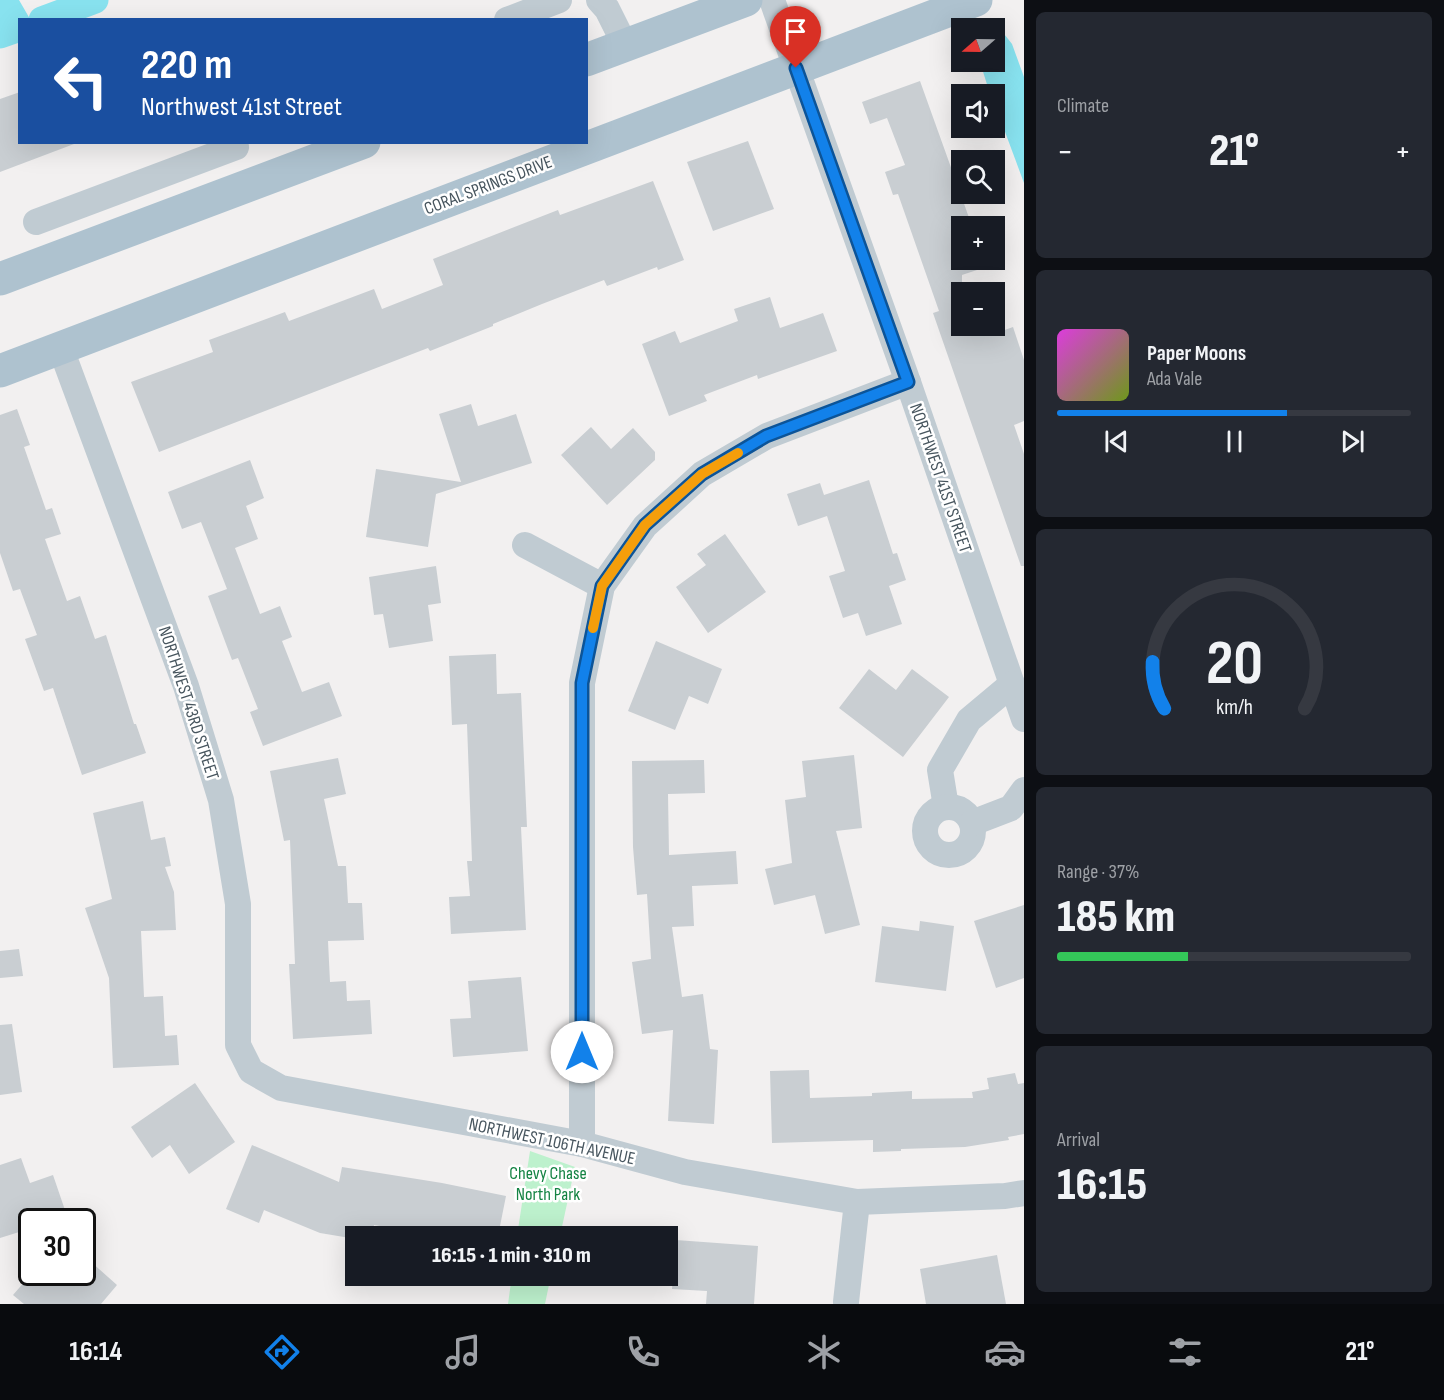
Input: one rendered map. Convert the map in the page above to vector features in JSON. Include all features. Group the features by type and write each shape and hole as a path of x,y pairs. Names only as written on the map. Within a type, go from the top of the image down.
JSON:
{"main road":[{"path":"588,59 746,0"},
{"name":"CORAL SPRINGS DRIVE","path":"0,371 976,0"},
{"path":"0,279 358,144"}],"street":[{"path":"512,18 559,0"},
{"path":"599,0 607,9 626,45"},
{"name":"NORTHWEST 41ST STREET","path":"772,0 908,382 1024,719"},
{"path":"36,222 236,147"},
{"path":"131,186 146,224"},
{"name":"NORTHWEST 43RD STREET","path":"61,349 186,686 221,800 238,904 238,1045 251,1071"},
{"path":"582,1144 582,683 602,586 645,525 702,474 766,436 908,382"},
{"path":"525,545 602,586"},
{"path":"946,807 940,770 969,720 1012,684"},
{"path":"972,823 1011,808 1024,790"},
{"path":"946,807 962,810 972,823 972,838 962,851 955,854 939,852 928,842 926,827 933,814 946,807"},
{"name":"NORTHWEST 106TH AVENUE","path":"251,1071 281,1088 582,1144 685,1172 857,1202 1005,1196 1024,1193"},
{"path":"846,1302 857,1202"}],"green space":[{"name":"Chevy Chase North Park","path":"530,1151 575,1167 562,1226 519,1226"},
{"path":"510,1286 549,1286 545,1304 508,1304"}],"water":[{"path":"0,0 19,0 29,18 18,18 18,28 0,35"},
{"path":"1005,35 1012,44 1024,77 1024,183 1005,132 1005,84 987,84 983,72 1005,72"}],"building":[{"path":"920,81 951,167 951,204 964,204 968,216 951,216 951,270 977,270 962,275 962,282 951,282 951,336 1005,336 1005,330 1013,327 1024,360 1024,421 1014,425 1024,454 1024,566 1021,566 933,313 939,311 898,194 893,195 885,172 905,165 887,118 870,124 862,102"},
{"path":"18,93 18,144 74,144 0,172 0,99"},
{"path":"748,141 774,209 713,231 687,162"},
{"path":"653,181 684,260 658,270 657,267 607,286 604,280 430,351 428,348 159,452 131,382 213,352 209,340 285,312 289,321 374,289 382,309 443,285 433,259 558,210 560,215"},
{"path":"770,297 780,328 823,313 837,351 758,379 757,375 704,395 707,401 669,416 642,344 675,331 680,343 738,321 734,309"},
{"path":"471,404 478,426 516,414 532,463 436,494 428,547 366,537 376,469 461,482 439,414"},
{"path":"17,409 30,445 24,447 46,510 52,508 61,534 45,539 67,601 80,596 95,639 106,635 134,724 136,724 146,753 82,775 53,688 44,691 25,639 37,635 20,589 13,591 0,553 0,415"},
{"path":"591,427 611,449 633,428 655,452 655,460 607,505 561,455"},
{"path":"250,460 264,498 246,506 258,539 235,548 260,614 280,606 292,637 282,641 302,692 329,682 342,716 263,746 250,712 258,709 238,658 232,660 208,596 227,589 201,522 182,529 168,492"},
{"path":"869,480 893,554 897,553 906,580 889,586 902,624 866,636 858,613 843,618 829,576 845,571 827,516 798,526 787,494 820,483 824,495"},
{"path":"725,534 766,592 708,633 676,587 706,565 697,554"},
{"path":"436,566 441,603 428,605 433,641 389,648 383,614 374,615 369,577"},
{"path":"656,641 722,669 708,704 689,696 675,730 628,711"},
{"path":"496,654 497,694 521,693 527,827 521,827 526,930 451,934 449,897 470,896 467,861 472,861 467,724 452,725 449,656"},
{"path":"869,669 896,690 912,669 949,697 903,757 839,708"},
{"path":"854,755 862,828 836,831 860,925 825,934 815,895 774,905 765,869 792,863 785,800 806,797 802,761"},
{"path":"338,758 346,794 324,799 338,866 346,866 348,903 362,903 364,940 328,941 330,982 346,981 347,1001 370,1000 372,1034 293,1039 289,964 295,964 290,840 284,841 270,771"},
{"path":"704,760 705,793 668,794 669,855 736,851 738,884 692,886 694,926 672,927 682,997 703,994 710,1049 718,1050 714,1124 668,1121 673,1030 642,1034 632,962 651,959 647,894 637,895 633,847 632,761"},
{"path":"143,801 151,840 165,837 171,866 165,867 174,892 176,930 141,931 144,997 163,996 165,1036 177,1035 179,1065 113,1068 109,978 85,908 112,899 93,813"},
{"path":"1024,905 1024,978 996,988 974,921"},
{"path":"920,921 954,926 946,991 875,982 882,926 919,931"},
{"path":"19,949 23,976 0,978 0,951"},
{"path":"521,977 528,1051 453,1057 450,1019 471,1018 468,981"},
{"path":"12,1024 22,1092 0,1095 0,1025"},
{"path":"809,1070 810,1098 872,1096 872,1093 912,1091 912,1099 973,1098 972,1092 989,1089 987,1078 1015,1073 1018,1084 1024,1083 1024,1134 1008,1137 1009,1140 965,1147 873,1152 873,1140 772,1143 770,1071"},
{"path":"195,1083 235,1142 189,1174 170,1145 152,1158 131,1127"},
{"path":"252,1145 339,1182 342,1167 506,1196 500,1226 345,1226 345,1237 320,1233 264,1210 259,1223 226,1209"},
{"path":"21,1158 30,1183 53,1175 64,1208 18,1208 18,1232 0,1238 0,1165"},
{"path":"678,1240 758,1246 754,1304 706,1304 707,1291 672,1289 672,1286 678,1286"},
{"path":"997,1255 1006,1304 926,1304 920,1269"},
{"path":"96,1266 117,1285 101,1304 24,1304 13,1295 21,1286 96,1286"}],"waterway":[{"path":"47,18 95,0"},
{"path":"0,35 18,29"}],"slow traffic":[{"path":"593,628 602,586 645,525 702,474 738,453"}],"route":[{"path":"582,1052 582,683 602,586 645,525 702,474 766,436 908,382 796,68"}]}
